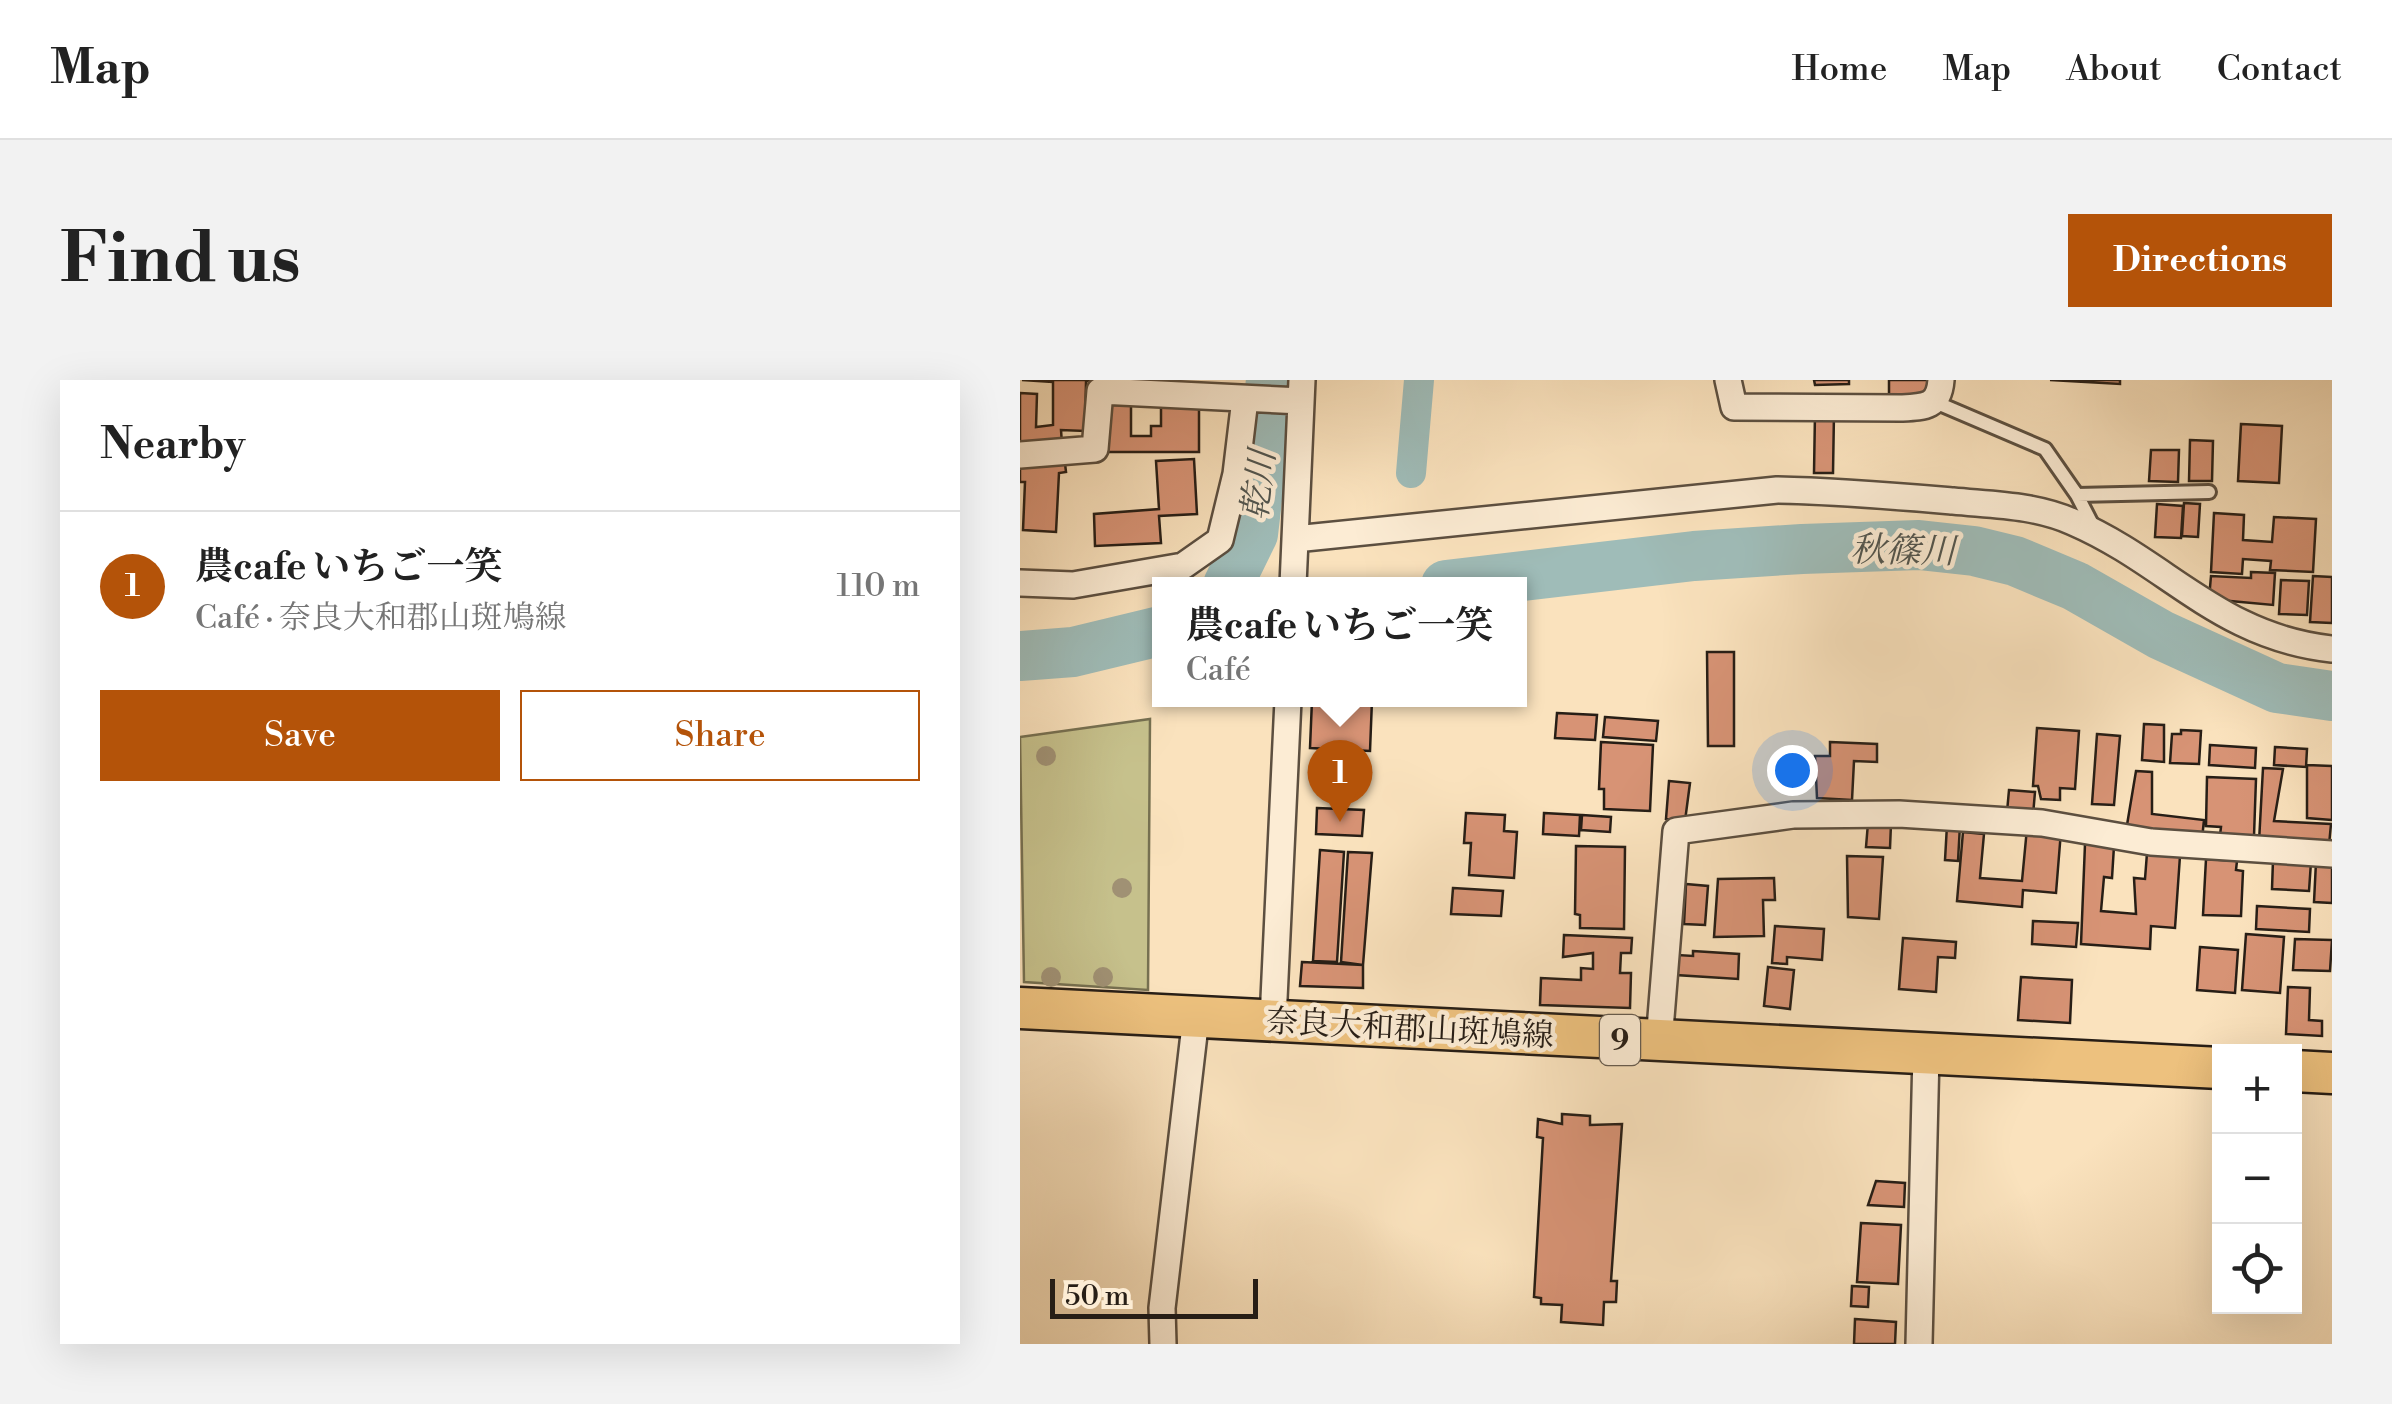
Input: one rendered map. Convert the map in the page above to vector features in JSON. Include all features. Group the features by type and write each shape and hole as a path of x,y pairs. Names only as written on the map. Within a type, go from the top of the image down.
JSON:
{"main road":[{"name":"奈良大和郡山斑鳩線","path":"1020,1008 2212,1068"},
{"path":"2302,1071 2332,1073"}],"street":[{"path":"1728,380 1734,406 1928,407 1938,391"},
{"path":"1020,455 1095,449 1101,386 1245,399 1301,391 1293,577"},
{"path":"1020,583 1073,585 1183,566 1220,540 1236,474 1245,399"},
{"path":"1295,539 1777,490 1842,491 2038,509 2096,533 2214,612 2279,640 2332,649"},
{"path":"1273,1020 1288,707"},
{"path":"1660,1042 1676,831 1794,815 1898,814 2042,823 2151,842 2332,854"},
{"path":"1163,1344 1162,1308 1196,1018"},
{"path":"1918,1344 1926,1054"}],"lane":[{"path":"1938,391 2045,450 2077,495 2096,533"},
{"path":"2077,495 2210,492"}],"shaded area":[{"path":"1150,719 1148,990 1024,982 1020,737"}],"building":[{"path":"1022,380 1089,380 1085,431 1061,430 1062,444 1020,448 1020,393 1037,394 1036,427 1053,425 1053,382"},
{"path":"1814,380 1849,380 1849,384 1815,385"},
{"path":"1889,380 1932,380 1931,395 1889,394"},
{"path":"2050,380 2120,380 2120,384"},
{"path":"1103,405 1131,405 1131,436 1151,436 1151,426 1161,426 1161,406 1199,407 1199,452 1103,452"},
{"path":"1815,413 1834,413 1833,473 1814,473"},
{"path":"2241,424 2282,426 2279,483 2238,481"},
{"path":"2190,440 2213,441 2212,481 2189,481"},
{"path":"2151,450 2179,450 2178,482 2149,481"},
{"path":"1064,455 1066,472 1059,473 1056,532 1023,530 1025,482 1020,482 1020,459"},
{"path":"1194,459 1197,514 1159,516 1161,543 1095,546 1094,514 1159,509 1156,461"},
{"path":"2184,503 2200,504 2198,537 2182,536"},
{"path":"2157,504 2183,506 2181,538 2155,537"},
{"path":"2214,513 2244,515 2243,540 2272,542 2274,517 2316,519 2313,572 2270,570 2271,561 2243,559 2242,574 2211,572"},
{"path":"2251,572 2275,573 2273,605 2209,599 2211,576 2251,578"},
{"path":"2313,576 2332,577 2332,623 2310,622"},
{"path":"2281,580 2309,581 2307,615 2279,614"},
{"path":"1707,652 1734,652 1734,746 1708,746"},
{"path":"1312,707 1372,707 1370,751 1310,748"},
{"path":"1557,713 1597,715 1595,740 1555,738"},
{"path":"1605,717 1658,721 1656,741 1603,737"},
{"path":"2144,724 2164,725 2164,762 2142,760"},
{"path":"2037,728 2079,731 2075,789 2060,788 2060,800 2041,799 2038,786 2033,786"},
{"path":"2181,730 2201,731 2199,764 2170,763 2172,734 2181,734"},
{"path":"2097,734 2120,736 2114,805 2092,804"},
{"path":"1601,742 1653,745 1650,811 1604,809 1604,789 1599,789"},
{"path":"1830,742 1877,744 1877,762 1854,761 1852,800 1817,798 1815,756 1830,756"},
{"path":"2210,745 2256,748 2255,768 2209,765"},
{"path":"2275,747 2307,749 2306,767 2274,765"},
{"path":"2307,765 2332,766 2332,820 2307,818"},
{"path":"2263,768 2283,769 2274,821 2331,824 2329,845 2259,842"},
{"path":"2136,771 2152,772 2152,814 2204,820 2202,839 2126,831"},
{"path":"2207,777 2256,779 2254,836 2220,835 2221,827 2206,826"},
{"path":"1669,781 1690,783 1685,821 1666,819"},
{"path":"2009,790 2035,792 2033,815 2007,812"},
{"path":"1317,808 1364,810 1362,836 1316,834"},
{"path":"1466,813 1505,815 1504,831 1517,832 1514,878 1469,875 1471,843 1464,843"},
{"path":"1544,813 1580,815 1579,836 1543,834"},
{"path":"1582,815 1611,817 1610,832 1581,830"},
{"path":"1868,823 1891,824 1890,848 1866,847"},
{"path":"1947,825 1960,825 1958,861 1945,860"},
{"path":"2027,828 2061,831 2056,893 2023,890 2022,907 1957,901 1963,832 1984,834 1980,878 2022,881"},
{"path":"2085,844 2114,846 2112,878 2104,877 2101,911 2136,914 2134,878 2145,879 2147,853 2180,856 2175,928 2151,926 2150,949 2081,944"},
{"path":"1576,846 1625,847 1624,929 1580,928 1580,915 1575,914"},
{"path":"1320,850 1344,852 1337,962 1313,961"},
{"path":"1348,852 1372,853 1363,965 1341,962"},
{"path":"1847,856 1883,857 1879,919 1848,917"},
{"path":"2206,859 2237,861 2236,870 2243,871 2241,916 2203,915"},
{"path":"2273,860 2311,862 2309,891 2272,889"},
{"path":"2316,862 2332,863 2332,903 2314,902"},
{"path":"1774,878 1775,900 1763,900 1764,936 1714,937 1718,879"},
{"path":"1686,884 1708,886 1705,925 1684,924"},
{"path":"1453,888 1503,891 1501,916 1451,914"},
{"path":"2257,906 2310,909 2309,932 2256,929"},
{"path":"2033,921 2078,923 2076,947 2032,944"},
{"path":"1775,926 1824,929 1822,960 1787,957 1787,964 1772,963"},
{"path":"2246,934 2284,937 2280,993 2242,990"},
{"path":"1564,935 1632,938 1631,953 1621,953 1620,973 1631,973 1630,1008 1540,1005 1541,978 1581,980 1581,968 1593,969 1593,953 1563,957"},
{"path":"1903,938 1956,942 1955,958 1938,957 1936,992 1899,989"},
{"path":"2295,939 2332,940 2330,971 2293,970"},
{"path":"2200,947 2238,950 2235,993 2197,990"},
{"path":"1693,951 1739,954 1738,979 1676,975 1678,955 1693,956"},
{"path":"1302,962 1363,965 1363,988 1300,986"},
{"path":"1768,967 1794,970 1790,1009 1764,1006"},
{"path":"2021,977 2072,980 2070,1023 2018,1020"},
{"path":"2288,987 2310,988 2309,1020 2322,1021 2322,1036 2286,1034"},
{"path":"1562,1114 1590,1116 1590,1125 1622,1124 1611,1281 1617,1281 1616,1302 1604,1302 1603,1325 1561,1322 1562,1305 1541,1304 1541,1298 1534,1297 1543,1138 1537,1137 1538,1119 1562,1124"},
{"path":"1876,1181 1905,1183 1904,1207 1868,1205"},
{"path":"1861,1223 1901,1225 1898,1284 1857,1282"},
{"path":"1852,1286 1869,1287 1868,1307 1851,1306"},
{"path":"1855,1319 1896,1322 1895,1344 1854,1344"}],"waterway":[{"name":"乾川","path":"1232,577 1253,534 1271,380"},
{"path":"1411,473 1419,380"},
{"name":"秋篠川","path":"1514,577 1694,556 1802,549 1919,545 1974,551 2015,561 2075,586 2161,635 2277,688 2332,696"},
{"name":"秋篠川","path":"1020,656 1073,652 1152,633"}],"place":[{"name":"農cafe いちご一笑","path":"1340,822"}]}
